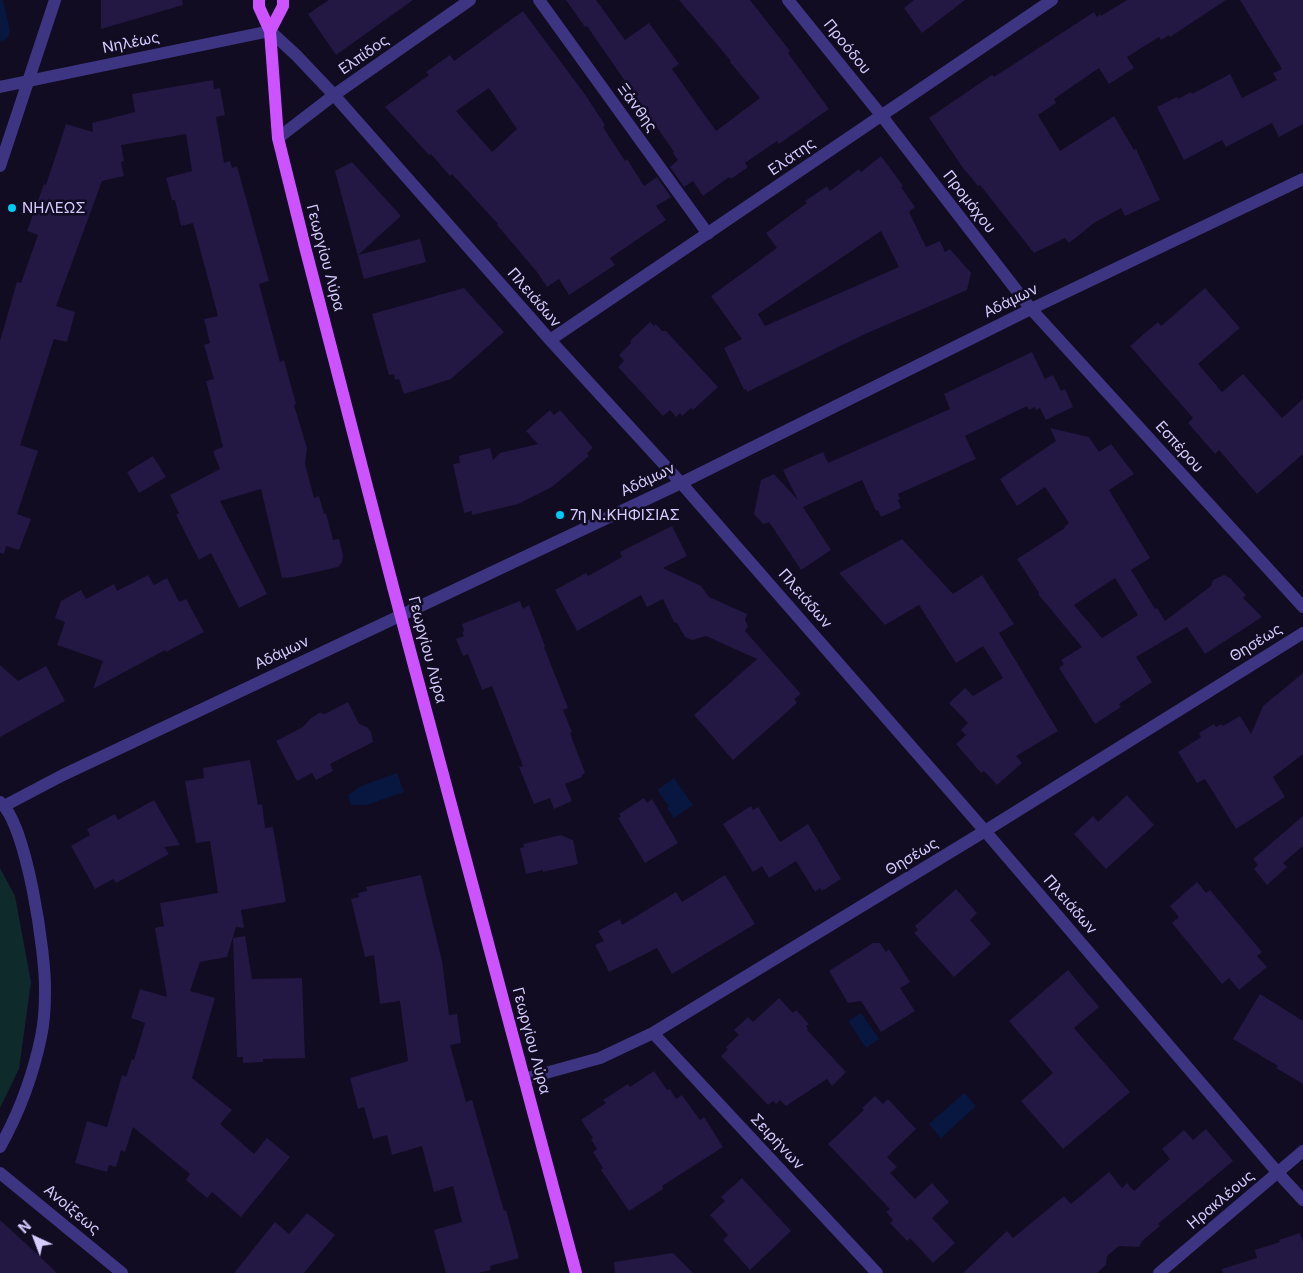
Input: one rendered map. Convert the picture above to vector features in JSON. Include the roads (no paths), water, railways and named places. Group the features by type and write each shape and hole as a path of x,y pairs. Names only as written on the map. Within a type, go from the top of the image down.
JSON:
{"main road":[{"name":"Γεωργίου Λύρα","path":"259,0 259,7 270,31 278,138 401,615 576,1273"},
{"path":"270,31 283,6 283,0"}],"street":[{"path":"0,166 55,0"},
{"name":"Ελπίδος","path":"278,138 334,95 470,0"},
{"name":"Ξάνθης","path":"539,0 708,234"},
{"name":"Προόδου","path":"788,0 881,115"},
{"name":"Ελάτης","path":"550,340 1052,0"},
{"name":"Νηλέως","path":"0,87 270,31"},
{"name":"Πλειάδων","path":"270,31 334,95 550,340 682,483 1303,1200"},
{"name":"Προμάχου","path":"881,115 1031,309"},
{"name":"Αδάμων","path":"2,804 682,483 1031,309 1303,179"},
{"name":"Εσπέρου","path":"1031,309 1303,607"},
{"name":"Θησέως","path":"524,1079 600,1058 652,1033 985,831 1303,633"},
{"path":"0,1147 13,1123 30,1078 41,1036 45,991 41,945 30,877 19,835 2,804"},
{"name":"Σειρήνων","path":"652,1033 877,1273"},
{"name":"Ηρακλέους","path":"1159,1273 1303,1151"},
{"name":"Ανοίξεως","path":"0,1173 122,1273"}],"water":[{"path":"0,0 3,0 10,30 7,38 0,41"},
{"path":"397,773 404,792 367,805 351,805 348,795 361,786"},
{"path":"674,778 693,805 674,818 667,808 669,806 657,790"},
{"path":"861,1013 879,1039 866,1048 848,1021"},
{"path":"964,1093 976,1106 941,1138 929,1124"}],"place":[{"name":"ΝΗΛΕΩΣ","path":"12,208"},
{"name":"7η Ν.ΚΗΦΙΣΙΑΣ","path":"560,515"}]}
